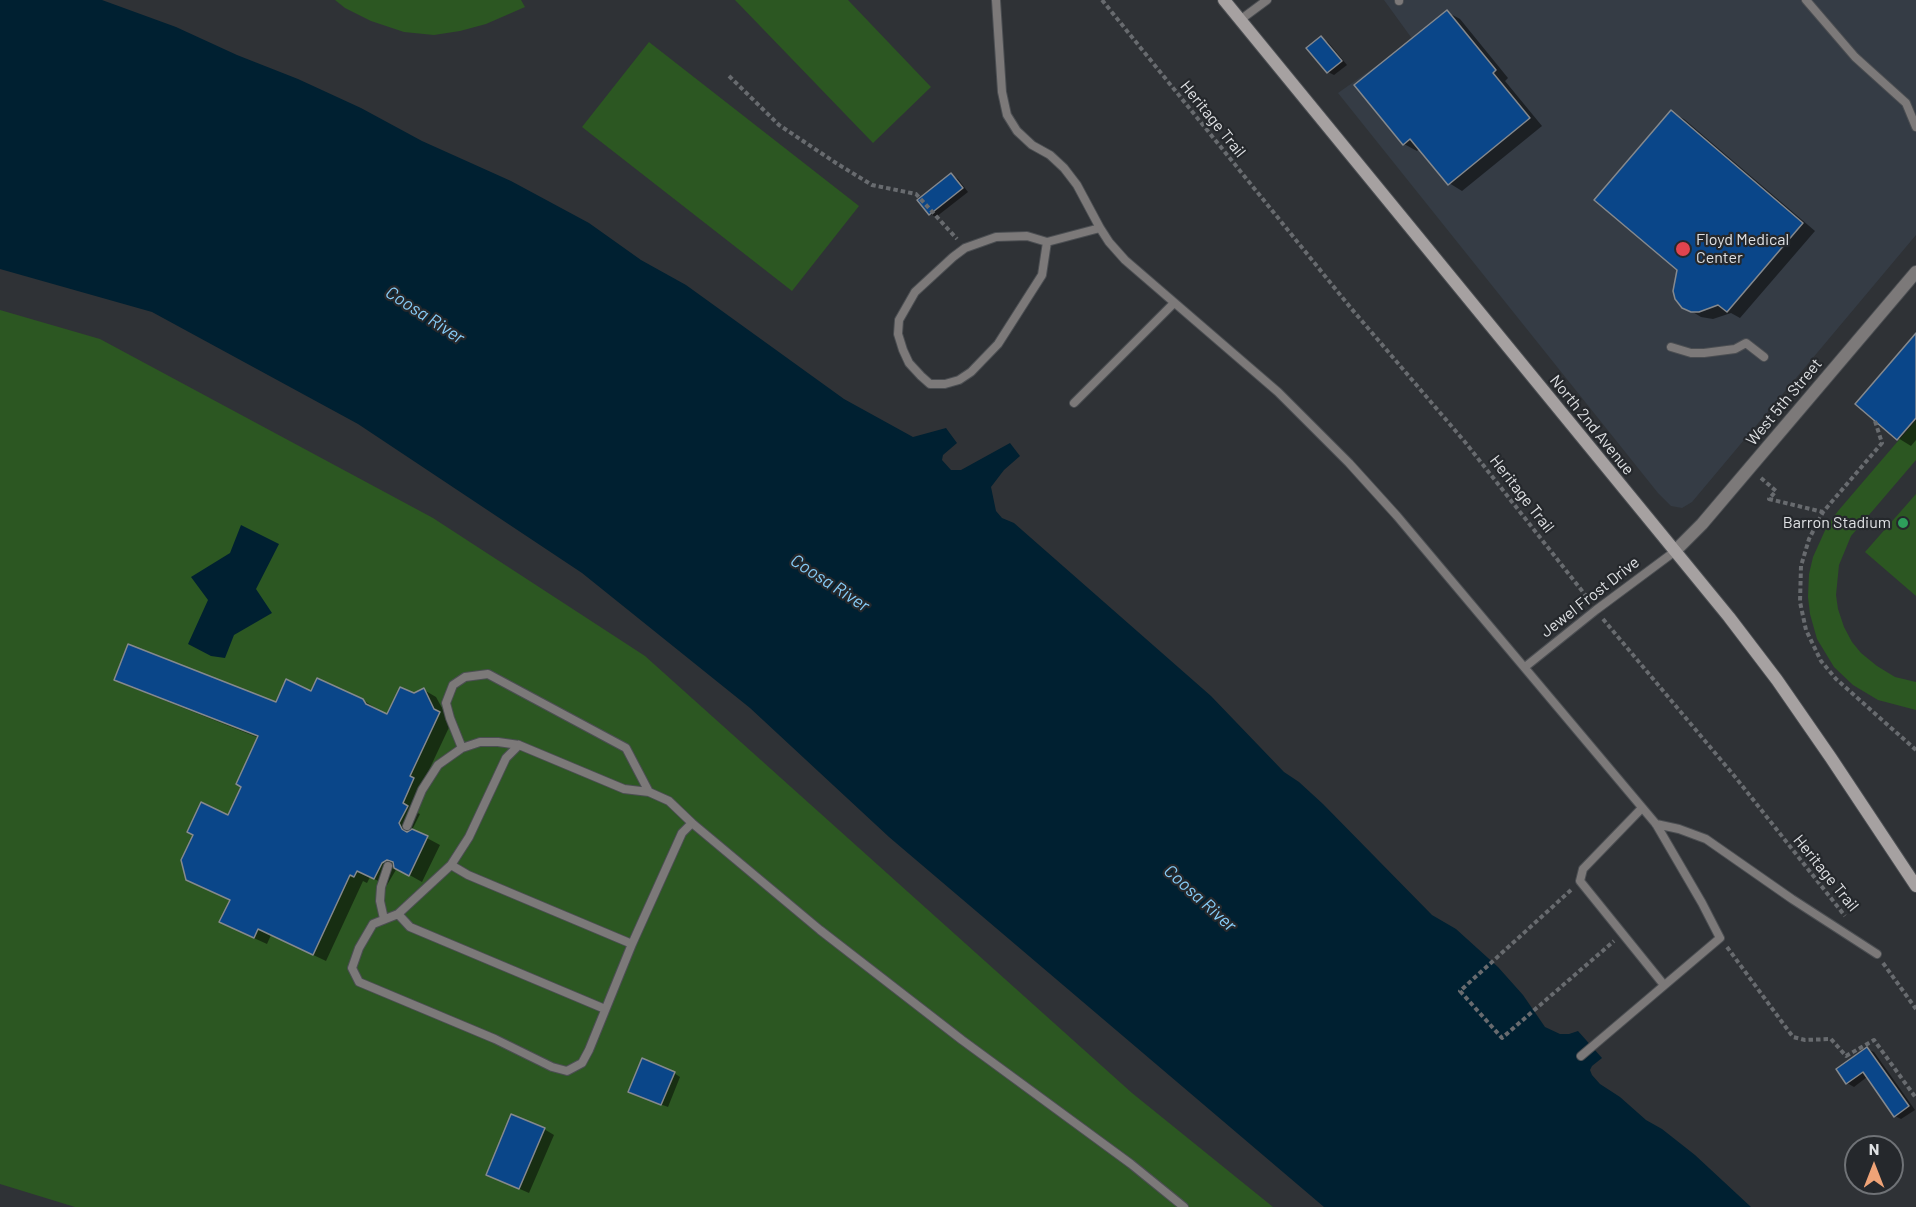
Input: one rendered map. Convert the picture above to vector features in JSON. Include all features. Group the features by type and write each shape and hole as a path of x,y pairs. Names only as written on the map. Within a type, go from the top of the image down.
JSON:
{"main road":[{"name":"North 2nd Avenue","path":"1224,0 1729,617 1831,758 1916,886"}],"street":[{"name":"West 5th Street","path":"1674,552 1702,524 1916,272"}],"lane":[{"path":"996,0 1002,92 1007,115 1017,130 1032,145 1050,155 1077,184 1100,228 1125,260 1278,392 1397,516 1656,824 1702,903 1720,938 1581,1056"},
{"path":"1240,20 1267,0"},
{"path":"1806,0 1855,57 1906,103 1916,127"},
{"path":"1906,103 1916,103"},
{"path":"1047,242 1042,275 998,344 971,372 959,380 945,384 930,384 909,363 898,334 899,320 915,292 933,274 965,248 996,237 1027,236 1047,242 1100,228"},
{"path":"1074,403 1174,303"},
{"path":"1671,347 1691,353 1704,353 1735,349 1746,343 1764,357"},
{"name":"Jewel Frost Drive","path":"1525,667 1674,552"},
{"path":"462,748 446,703 453,686 465,677 489,674 626,748 649,792"},
{"path":"407,826 422,790 438,765 462,748 480,742 519,745 624,789 649,792 669,801 820,930 962,1040 1131,1164 1184,1207"},
{"path":"519,745 506,758 469,837 451,865 398,914 373,924 352,968 359,982 495,1039 552,1067 567,1071 582,1063 682,833 692,823"},
{"path":"1642,808 1583,869 1580,881 1664,986"},
{"path":"1656,824 1679,829 1706,839 1877,954"},
{"path":"451,865 468,875 632,944"},
{"path":"384,919 380,901 381,888 388,866"},
{"path":"398,914 410,927 605,1009"}],"path":[{"name":"Heritage Trail","path":"1102,0 1350,307 1465,442 1596,610 1736,778 1848,919"},
{"path":"729,76 779,125 836,163 872,185 916,194 965,248"},
{"path":"1875,421 1882,443 1823,512 1809,538 1800,572 1800,602 1806,630 1821,661 1836,679 1916,750"},
{"path":"1750,468 1776,491 1769,499 1823,512"},
{"path":"1580,881 1460,991 1502,1038 1622,934"},
{"path":"1720,938 1794,1037 1805,1040 1831,1039 1846,1056 1874,1041 1916,1098"},
{"path":"1877,954 1916,1009"}],"shaded area":[{"name":"Floyd Medical Center","path":"1384,0 1916,0 1916,235 1692,502 1682,508 1671,506 1658,493 1338,93 1413,40"}],"green space":[{"path":"335,0 521,0 525,7 486,24 434,35 404,32 371,21 345,8"},
{"path":"735,0 848,0 931,87 873,143"},
{"path":"649,42 859,206 792,291 582,127"},
{"path":"0,310 100,339 433,518 645,656 1132,1093 1273,1207 75,1207 0,1184"},
{"path":"1916,420 1916,460 1851,536 1839,565 1836,595 1844,627 1861,653 1895,677 1916,682 1916,710 1878,700 1853,685 1834,667 1817,639 1808,597 1809,574 1813,557 1827,526"},
{"name":"Barron Stadium","path":"1916,494 1916,596 1865,552"}],"water":[{"name":"Coosa River","path":"0,0 102,0 176,27 237,55 298,79 361,108 422,141 511,181 589,223 641,260 686,285 844,399 913,437 946,428 957,443 943,455 942,460 951,470 961,470 1010,443 1020,456 1004,470 991,487 996,511 1002,518 1014,523 1211,696 1284,772 1323,804 1432,915 1456,929 1498,967 1523,995 1545,1027 1560,1034 1578,1031 1602,1058 1590,1070 1600,1084 1695,1155 1751,1207 1324,1207 889,837 750,708 582,573 358,424 152,312 0,269"},
{"path":"241,525 279,544 256,589 272,613 234,635 225,658 211,656 188,644 208,600 191,577 230,553"}],"building":[{"path":"1447,10 1496,70 1493,73 1530,118 1448,185 1410,139 1403,145 1354,85"},
{"path":"1321,36 1342,61 1327,73 1306,48"},
{"path":"1671,110 1803,223 1727,312 1718,305 1699,312 1691,312 1682,308 1675,299 1673,291 1677,270 1594,200"},
{"path":"951,173 963,188 929,215 917,200"},
{"path":"1916,333 1916,418 1897,440 1855,404"},
{"path":"128,644 276,702 286,679 311,691 317,678 363,699 366,704 387,714 400,687 414,693 424,688 434,709 440,712 410,776 414,778 403,803 408,806 399,823 407,832 412,829 428,836 409,876 394,868 393,862 387,860 382,863 374,879 357,871 354,877 350,875 313,955 258,929 254,938 219,922 230,900 186,880 181,860 193,835 187,832 201,802 228,815 241,787 236,784 258,736 114,680"},
{"path":"1867,1047 1909,1106 1894,1117 1863,1072 1846,1084 1836,1069"},
{"path":"642,1058 675,1072 661,1105 628,1092"},
{"path":"511,1114 545,1128 519,1189 486,1175"}],"place":[{"name":"Floyd Medical Center","path":"1683,249"},
{"name":"Barron Stadium","path":"1903,523"}]}
